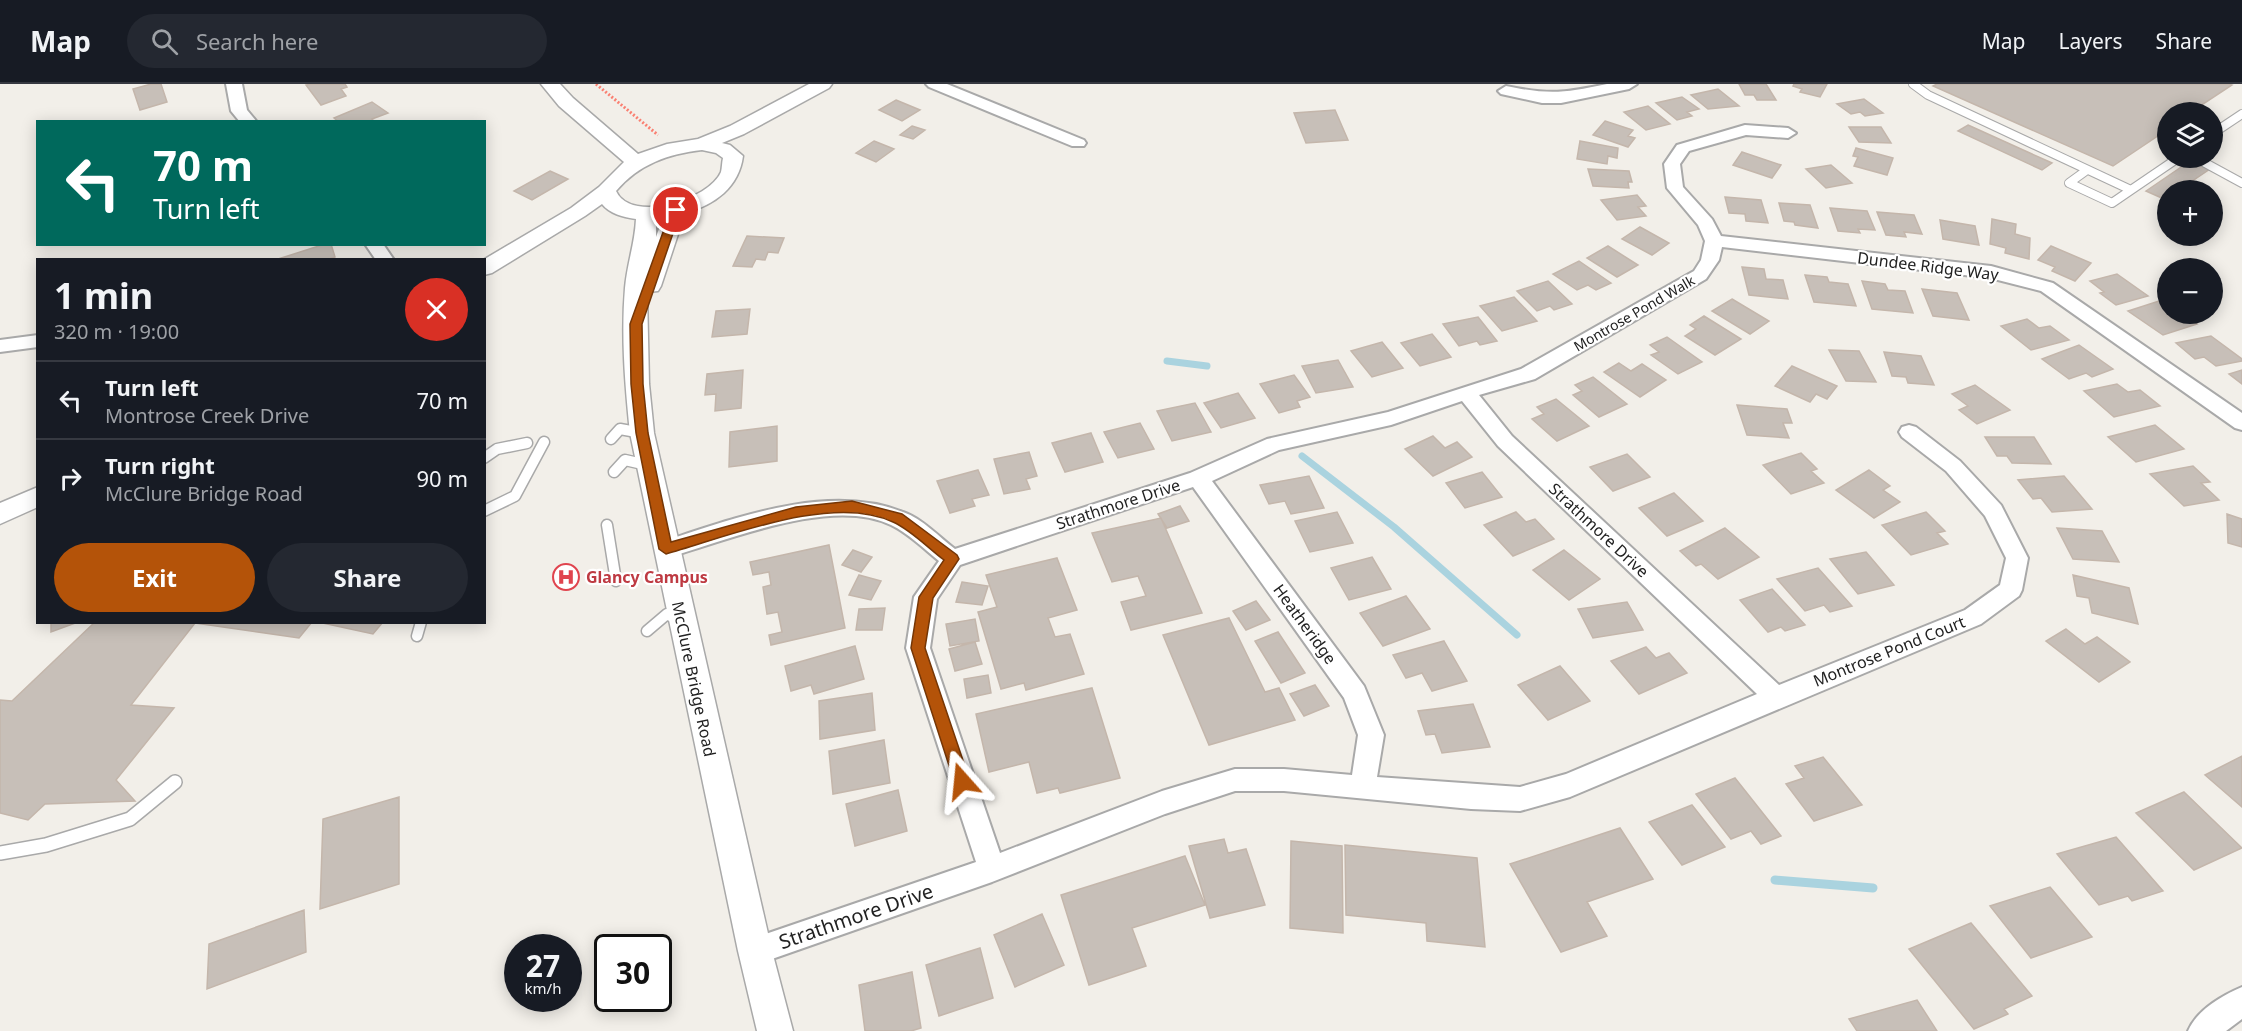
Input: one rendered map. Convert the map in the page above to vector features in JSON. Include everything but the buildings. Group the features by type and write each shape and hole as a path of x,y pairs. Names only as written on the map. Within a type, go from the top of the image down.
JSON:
{"street":[{"path":"234,84 239,111 247,120"},
{"path":"550,84 566,102 643,152"},
{"path":"493,263 578,212 606,191 616,177 643,152 702,144 737,130 823,84"},
{"path":"606,191 612,203 623,209 645,213 676,210 703,199 722,186 732,175 733,156 754,139 839,84"},
{"path":"934,84 1078,143"},
{"path":"1506,91 1542,98 1561,98 1629,84"},
{"path":"590,88 612,120 643,152"},
{"path":"1714,241 1706,223 1675,188 1672,164 1683,148 1745,130 1788,133"},
{"path":"702,144 723,149 733,156"},
{"path":"493,263 623,209"},
{"name":"McClure Bridge Road","path":"636,324 676,210"},
{"name":"McClure Bridge Road","path":"645,213 646,235 636,287 636,324 637,384 647,465 754,951 775,1031"},
{"name":"Montrose Pond Walk","path":"1466,392 1528,374 1700,275 1710,260 1714,241"},
{"name":"Dundee Ridge Way","path":"1714,241 1991,272 2047,287 2242,423"},
{"path":"0,346 36,341"},
{"name":"Strathmore Drive","path":"754,951 992,869 1162,803 1234,780 1284,780 1471,797 1520,799 1570,785 1776,697 1505,441 1466,392 1391,418 1274,444 1198,477 952,559"},
{"name":"Montrose Pond Court","path":"1776,697 1973,617 2010,590 2017,558 1993,511 1953,466 1909,432"},
{"name":"Heatheridge","path":"1198,477 1355,693 1371,735 1362,786"},
{"path":"0,514 36,497"},
{"path":"666,549 796,512 852,506 897,518 952,559 926,597 918,648 992,869"},
{"path":"2203,1031 2225,1012 2242,1002"}],"lane":[{"path":"1913,84 1928,96 2131,190"},
{"path":"2223,127 2242,114"},
{"path":"2087,170 2069,183 2112,203 2163,168"},
{"path":"2214,168 2242,183"},
{"path":"610,439 620,429 642,433"},
{"path":"486,510 514,496 544,442"},
{"path":"486,457 497,449 527,443"},
{"path":"614,472 625,460 647,465"},
{"path":"607,525 616,580"},
{"path":"647,631 667,614 681,621"},
{"path":"417,636 420,624"},
{"path":"0,853 46,845 130,819 175,782"}],"path":[{"path":"590,88 658,135 643,152"}],"waterway":[{"path":"1167,361 1207,366"},
{"path":"1302,456 1394,527 1517,635"},
{"path":"1775,880 1873,888"}],"place":[{"name":"Glancy Campus","path":"566,577"}],"route":[{"path":"676,210 636,324 637,384 642,433 666,549 796,512 852,506 897,518 952,559 926,597 918,648 962,781"}]}
